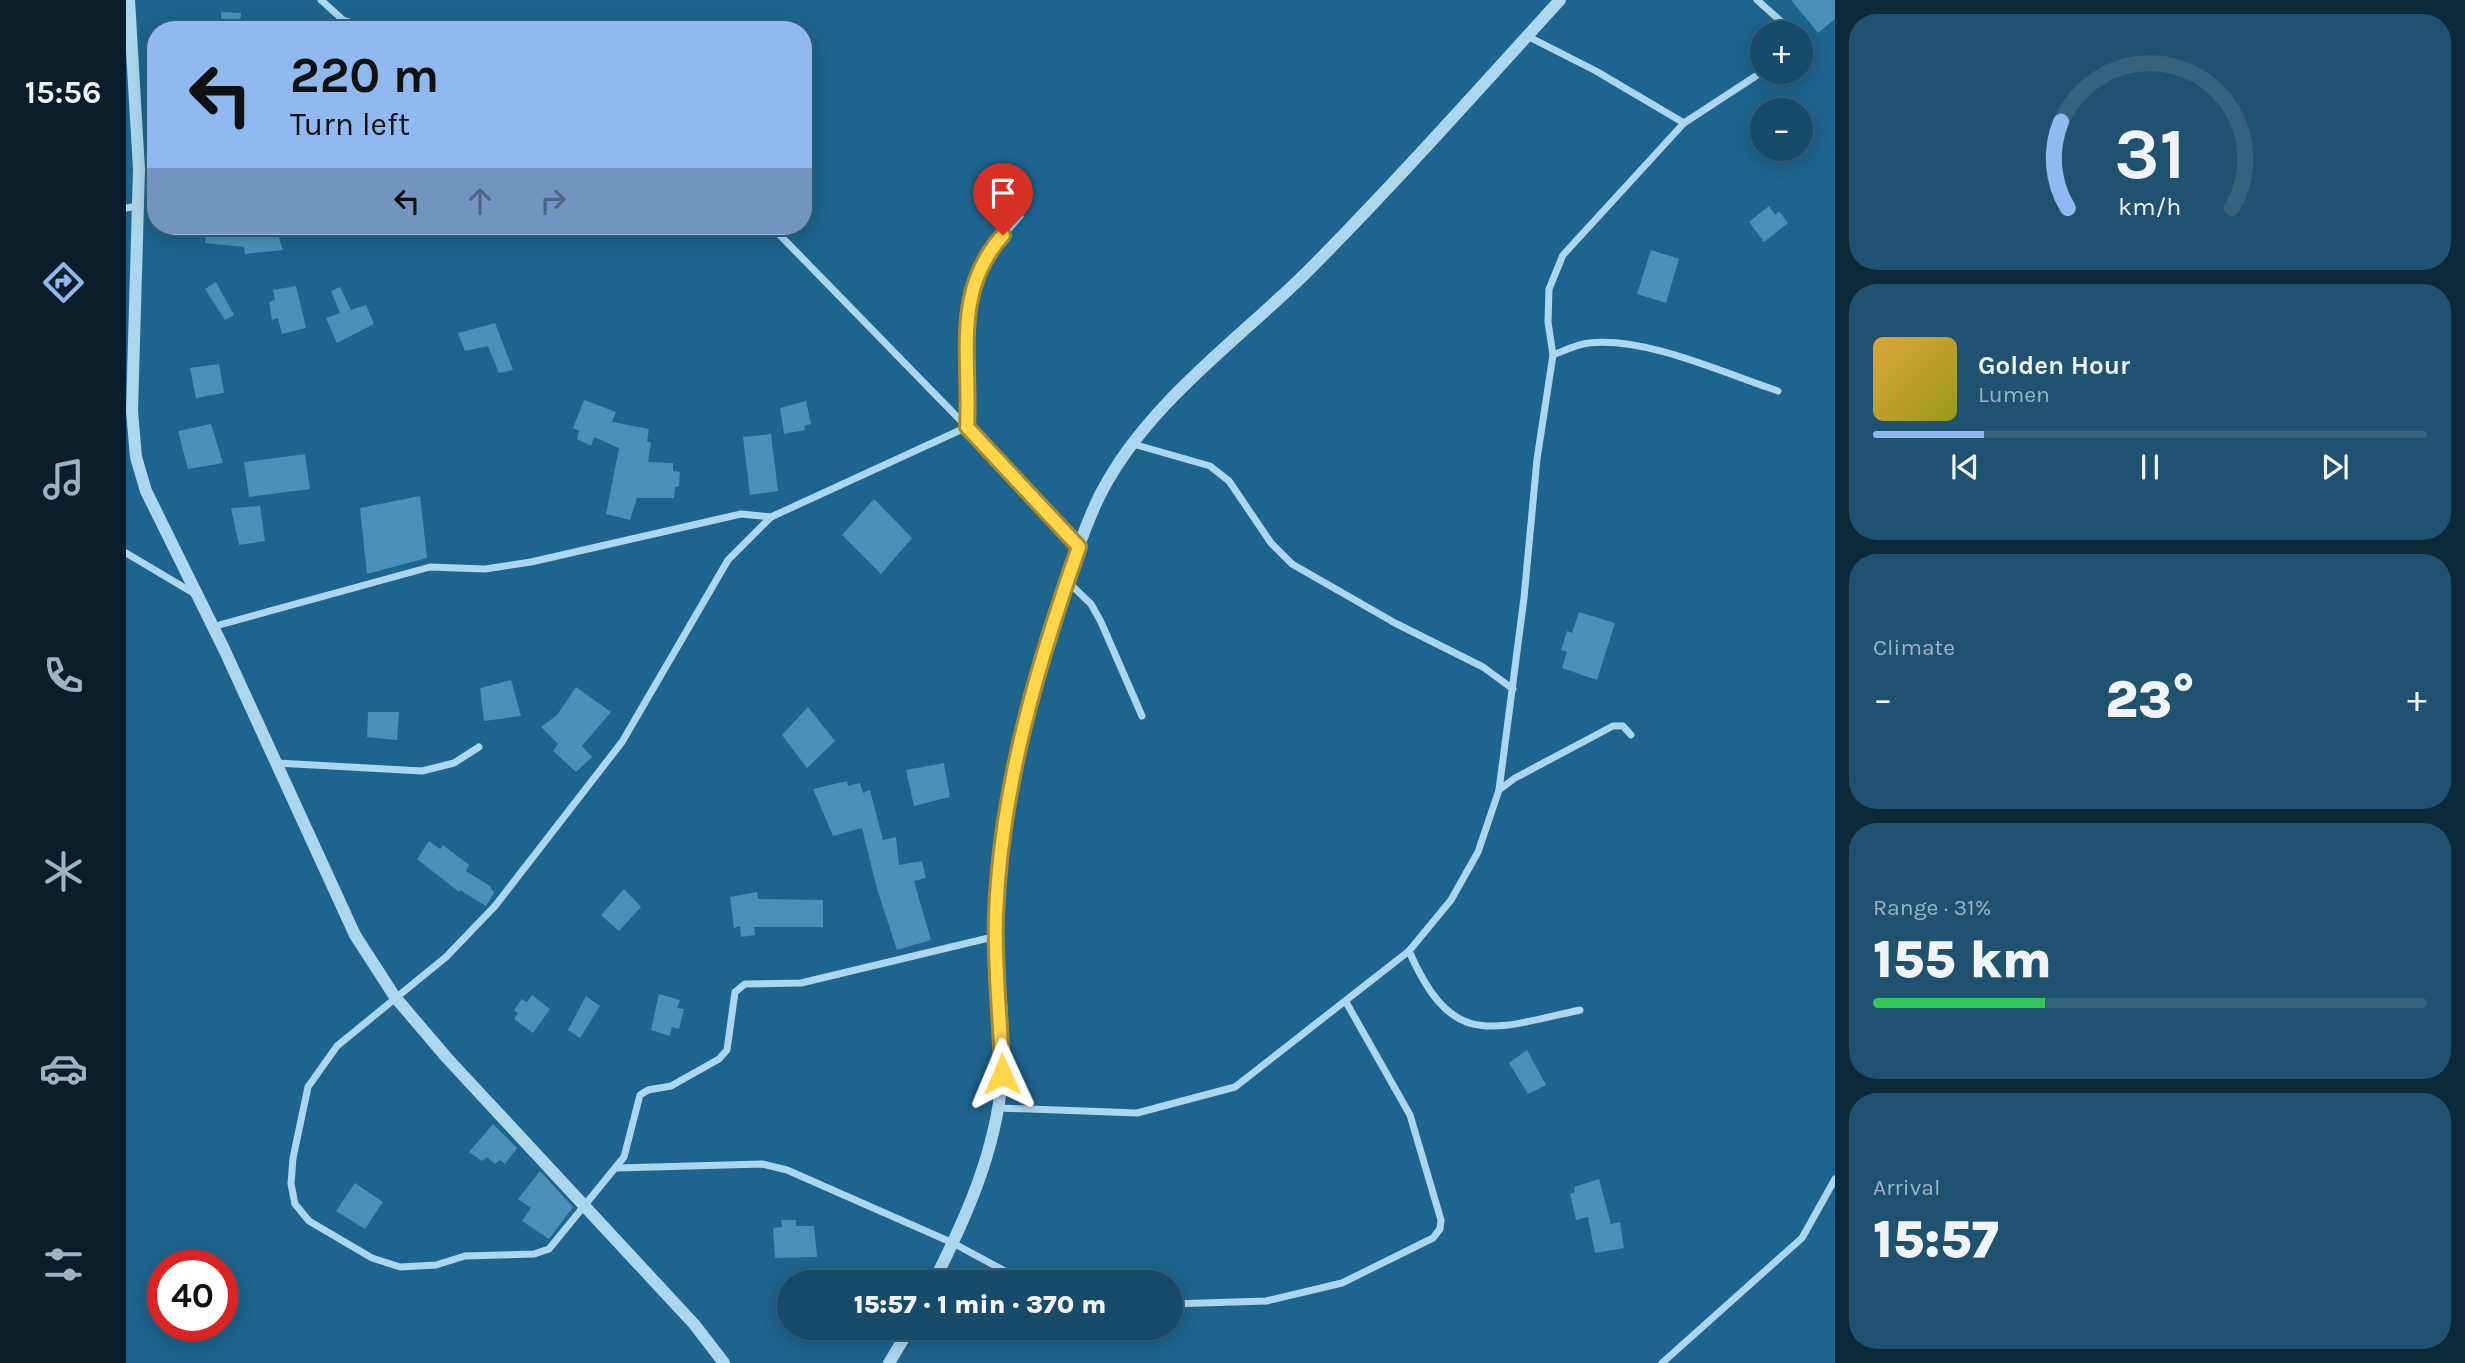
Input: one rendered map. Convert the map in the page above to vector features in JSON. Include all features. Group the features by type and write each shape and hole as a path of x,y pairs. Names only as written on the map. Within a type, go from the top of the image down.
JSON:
{"street":[{"path":"129,0 138,125 132,207 132,411 136,457 146,491 277,763 355,935 395,997 447,1058 694,1324 724,1363"},
{"path":"321,0 346,21"},
{"path":"940,1270 986,1160 999,1108 1002,1074 997,936 1005,817 1023,729 1048,636 1079,547 1102,492 1133,444 1188,383 1317,261 1560,0"},
{"path":"1757,0 1781,21"},
{"path":"1527,36 1596,71 1684,123"},
{"path":"999,1108 1137,1113 1235,1087 1409,951 1458,888 1478,852 1499,790 1513,689 1537,458 1553,355 1548,322 1549,289 1563,255 1684,123 1750,80"},
{"path":"967,427 968,299 987,254 1020,216"},
{"path":"780,235 967,427 1079,547"},
{"path":"1553,355 1586,343 1614,342 1658,352 1777,391"},
{"path":"967,427 771,517 728,560 622,742 495,906 446,957 337,1046 308,1087 293,1158 291,1184 295,1204 309,1222 372,1258 400,1268 436,1265 465,1255 534,1254 549,1249 617,1168 629,1142 635,1104 640,1095 648,1090 671,1086 707,1068 727,1050 735,992 745,984 801,983 997,936"},
{"path":"1133,444 1210,466 1229,481 1270,543 1292,564 1395,623 1483,667 1513,689"},
{"path":"212,626 430,567 485,569 531,562 741,514 771,517"},
{"path":"126,553 195,594"},
{"path":"1067,581 1091,604 1142,716"},
{"path":"1499,790 1515,778 1613,726 1623,726 1631,735"},
{"path":"277,763 422,771 454,763 479,747"},
{"path":"1409,951 1424,985 1441,1009 1460,1021 1483,1025 1514,1024 1580,1010"},
{"path":"1183,1304 1266,1301 1342,1283 1433,1238 1440,1230 1441,1220 1410,1115 1346,1002"},
{"path":"617,1168 761,1164 798,1174 953,1243 1003,1270"},
{"path":"1662,1363 1801,1238 1835,1179"},
{"path":"889,1363 903,1340"}],"building":[{"path":"1791,0 1835,0 1835,19 1818,33 1813,27 1813,21 1808,21"},
{"path":"221,12 241,13 241,21 221,21"},
{"path":"1769,206 1775,215 1779,211 1788,223 1764,242 1749,222"},
{"path":"206,235 278,235 283,250 245,254 244,247 205,243"},
{"path":"1651,250 1679,259 1666,303 1637,294"},
{"path":"216,282 234,315 225,320 205,289"},
{"path":"296,286 306,328 282,334 278,318 272,320 269,302 275,300 273,290"},
{"path":"340,287 351,310 366,305 374,324 337,343 326,318 340,313 331,291"},
{"path":"495,323 513,370 499,373 488,346 465,351 458,333"},
{"path":"219,364 224,393 196,398 190,368"},
{"path":"584,400 616,412 612,422 649,429 647,441 651,443 648,462 673,463 673,471 680,472 679,486 675,487 674,498 637,498 630,520 606,514 619,448 594,437 591,446 577,439 579,431 573,428"},
{"path":"806,401 811,424 804,426 805,430 784,434 780,408"},
{"path":"211,424 223,463 188,469 178,431"},
{"path":"771,434 778,491 750,495 743,437"},
{"path":"305,454 310,489 249,497 244,462"},
{"path":"420,496 427,558 367,574 360,508"},
{"path":"874,499 912,538 881,574 842,535"},
{"path":"260,506 265,541 239,545 231,508"},
{"path":"1579,612 1615,623 1597,680 1562,668 1567,652 1561,650 1567,631 1572,633"},
{"path":"511,680 521,716 484,721 480,688"},
{"path":"576,687 611,712 582,746 592,757 576,772 553,751 558,744 541,727 557,715"},
{"path":"808,707 835,741 807,768 782,735"},
{"path":"368,712 399,712 397,740 367,737"},
{"path":"944,763 950,797 914,806 906,770"},
{"path":"847,781 848,786 860,783 863,793 870,790 883,840 896,837 899,865 922,861 926,878 914,881 931,940 897,950 877,889 862,828 833,836 813,789"},
{"path":"429,841 440,849 443,845 469,865 466,871 490,886 494,893 486,906 460,890 459,892 417,859"},
{"path":"624,889 641,907 619,931 601,915"},
{"path":"757,892 758,899 823,900 823,927 754,927 755,935 741,937 740,926 734,928 730,897"},
{"path":"659,994 680,1000 677,1008 684,1009 679,1029 672,1027 670,1036 651,1030"},
{"path":"532,995 550,1009 533,1033 514,1019 518,1013 514,1010 522,999 527,1002"},
{"path":"586,996 600,1006 580,1038 568,1030"},
{"path":"1527,1050 1546,1085 1528,1094 1509,1063"},
{"path":"493,1124 517,1148 505,1164 500,1160 495,1164 487,1157 482,1161 469,1152"},
{"path":"540,1171 573,1207 549,1239 522,1221 531,1208 518,1199"},
{"path":"1599,1179 1611,1224 1620,1222 1624,1248 1595,1253 1588,1217 1576,1220 1570,1194 1575,1192 1574,1187"},
{"path":"355,1183 383,1202 365,1229 336,1211"},
{"path":"781,1220 796,1220 796,1226 814,1226 817,1257 775,1258 773,1228 782,1227"}],"route":[{"path":"1002,1074 996,916 1005,817 1023,729 1048,636 1079,547 967,427 970,384 968,299 976,274 987,254 1003,235"}]}
